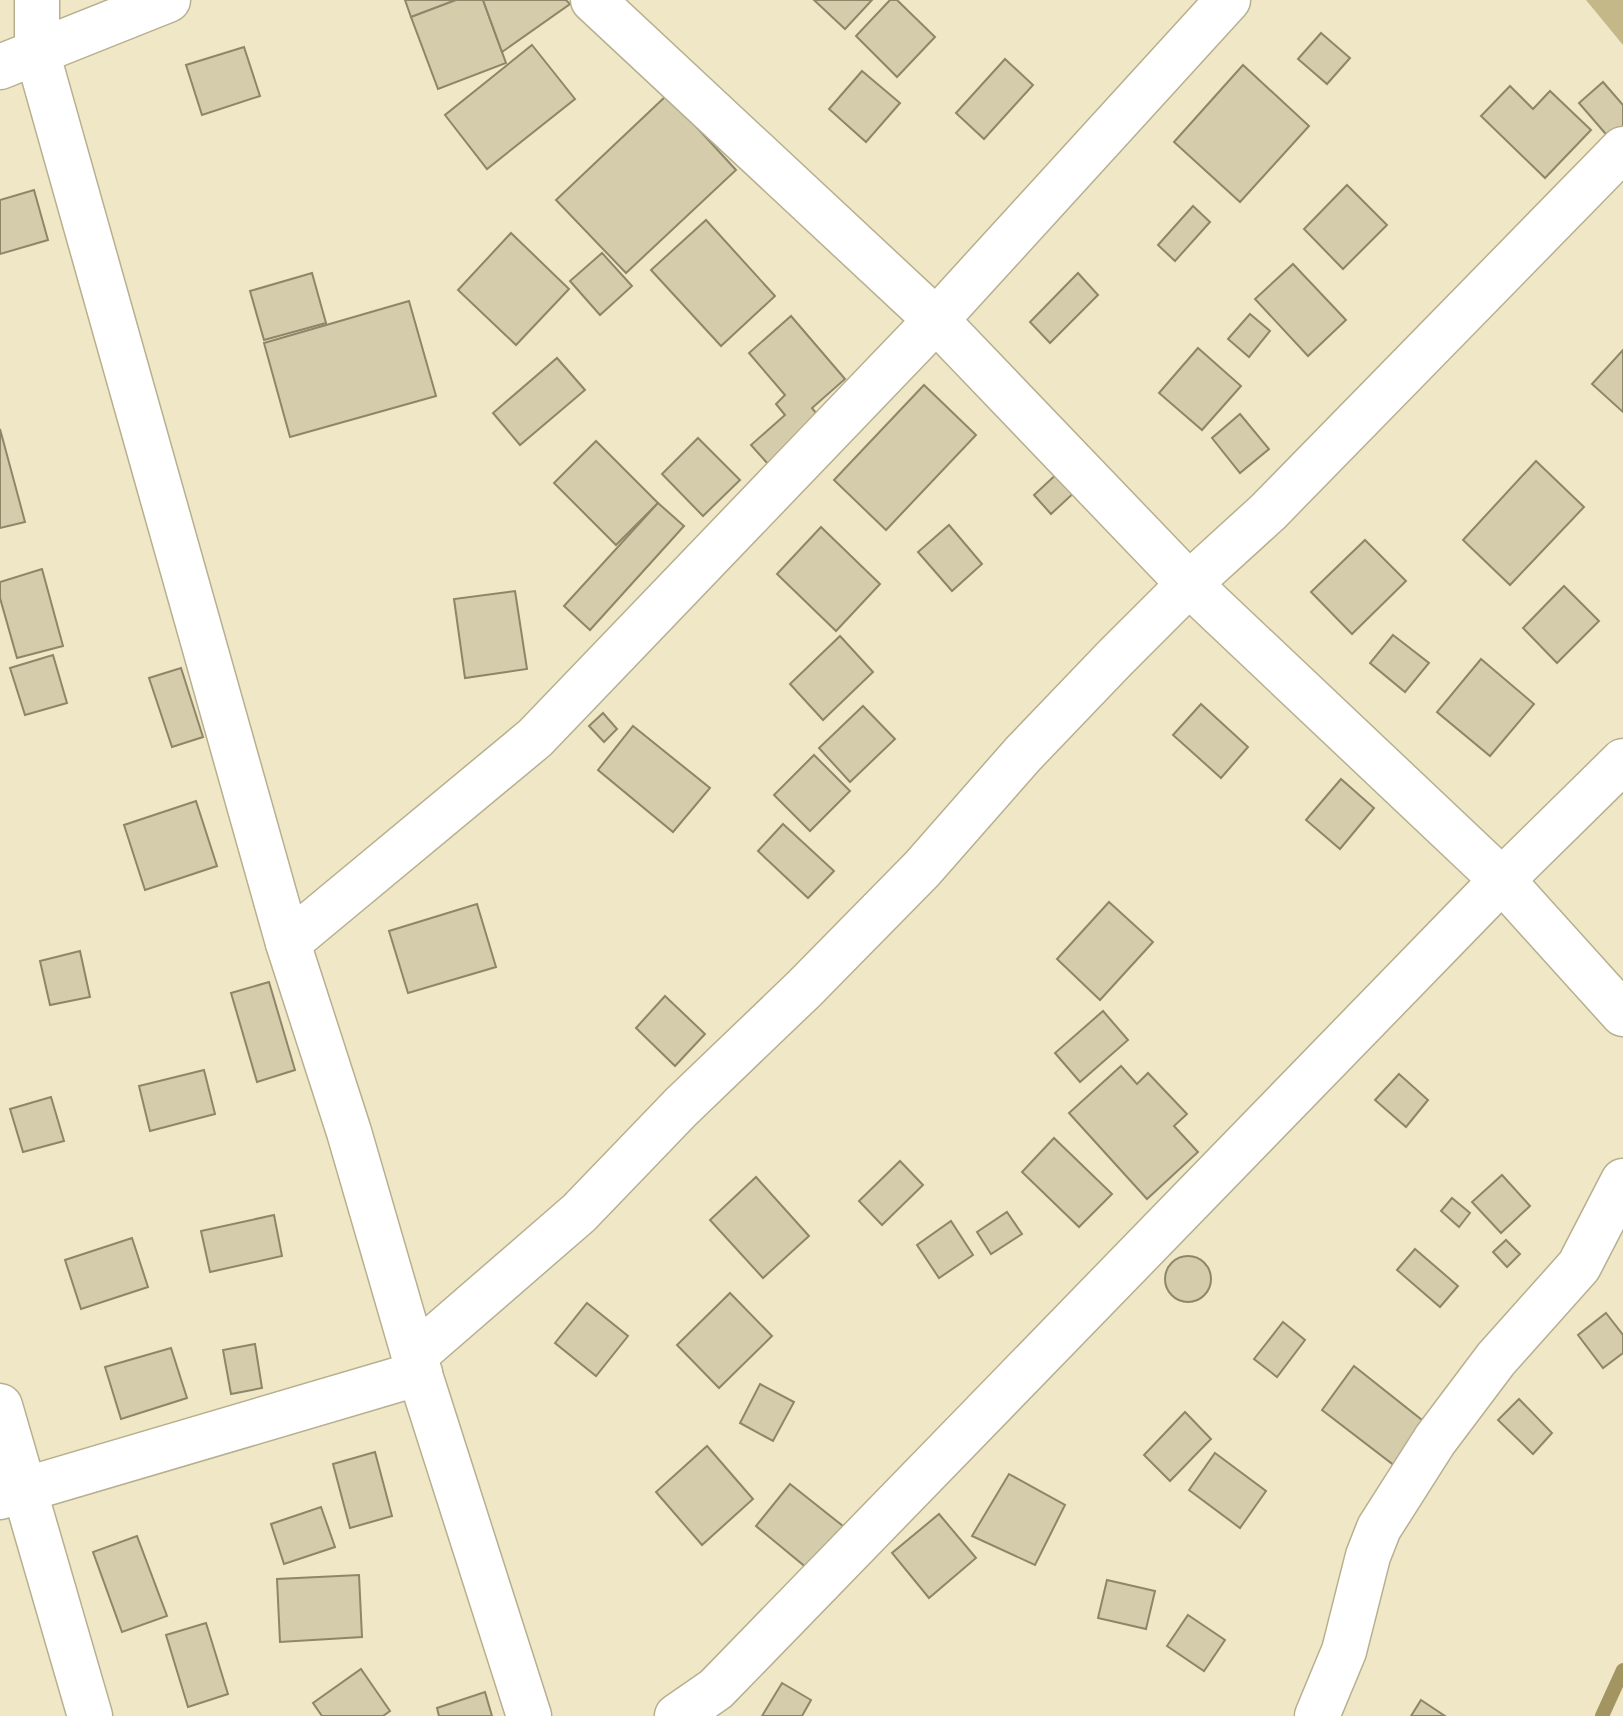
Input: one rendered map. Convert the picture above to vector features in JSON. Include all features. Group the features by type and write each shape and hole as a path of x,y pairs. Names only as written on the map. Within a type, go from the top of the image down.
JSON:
{"street":[{"path":"37,0 18,59 288,943 349,1132 417,1364 529,1716"},
{"path":"18,59 168,0"},
{"path":"593,0 936,320 1189,584 1502,880 1623,1014"},
{"path":"288,943 535,738 936,320 1228,0"},
{"path":"13,1494 417,1364 579,1213 681,1107 804,989 922,869 1023,754 1189,584 1268,512 1623,149"},
{"path":"677,1716 712,1703 1502,880 1623,761"},
{"path":"1317,1716 1344,1651 1368,1556 1379,1528 1435,1440 1496,1359 1579,1266 1623,1181"},
{"path":"0,1406 13,1494 90,1716"}],"shaded area":[{"path":"1586,0 1623,0 1623,45"}],"building":[{"path":"405,0 456,0 411,17"},
{"path":"456,0 483,0 506,63 438,89 411,17"},
{"path":"483,0 566,0 570,4 502,52"},
{"path":"814,0 872,0 845,29"},
{"path":"890,0 897,0 935,37 897,77 856,36"},
{"path":"1321,33 1350,58 1327,84 1298,59"},
{"path":"532,45 575,99 487,169 445,115"},
{"path":"244,47 260,96 202,115 186,65"},
{"path":"1005,59 1033,85 984,139 956,113"},
{"path":"1243,65 1309,126 1240,202 1174,142"},
{"path":"862,71 900,103 866,142 829,109"},
{"path":"1603,82 1623,105 1623,129 1611,140 1579,103"},
{"path":"1510,86 1533,109 1550,91 1591,130 1545,178 1481,116"},
{"path":"667,95 736,170 626,273 556,200"},
{"path":"1347,185 1387,225 1343,269 1304,229"},
{"path":"34,190 48,240 0,254 0,200"},
{"path":"1193,206 1210,222 1175,261 1158,245"},
{"path":"706,220 775,296 721,346 651,270"},
{"path":"511,233 569,289 516,345 458,290"},
{"path":"602,253 632,286 600,315 570,281"},
{"path":"1293,264 1346,320 1308,356 1255,299"},
{"path":"312,273 326,323 264,340 250,291"},
{"path":"1078,273 1098,295 1050,343 1030,322"},
{"path":"409,301 436,396 290,437 264,343"},
{"path":"1250,314 1270,331 1249,357 1228,339"},
{"path":"791,316 845,379 812,408 821,419 768,464 751,445 785,415 776,404 785,395 749,353"},
{"path":"1198,348 1241,386 1202,430 1159,393"},
{"path":"1623,350 1623,412 1592,384"},
{"path":"557,358 585,390 520,445 493,413"},
{"path":"924,385 976,435 886,530 834,480"},
{"path":"1240,414 1269,449 1240,473 1212,438"},
{"path":"0,429 25,522 0,528"},
{"path":"698,438 740,480 703,516 662,474"},
{"path":"596,441 658,503 616,545 554,483"},
{"path":"1536,461 1584,507 1510,585 1463,540"},
{"path":"1061,470 1078,489 1051,514 1034,495"},
{"path":"658,503 684,526 590,630 564,606"},
{"path":"949,525 982,564 952,591 918,552"},
{"path":"821,527 880,584 836,631 777,574"},
{"path":"1365,540 1406,581 1352,634 1311,592"},
{"path":"42,569 63,646 17,658 0,598 0,582"},
{"path":"1564,586 1599,621 1557,663 1523,628"},
{"path":"515,591 527,669 465,678 454,599"},
{"path":"1393,635 1429,663 1405,692 1370,663"},
{"path":"840,636 873,672 823,720 790,684"},
{"path":"53,655 67,703 25,715 10,668"},
{"path":"1481,659 1534,704 1490,756 1437,712"},
{"path":"181,668 203,737 172,747 149,678"},
{"path":"1201,704 1248,747 1221,778 1173,735"},
{"path":"863,706 895,739 850,782 819,748"},
{"path":"603,713 617,729 604,742 589,726"},
{"path":"633,726 710,788 673,832 598,770"},
{"path":"814,755 850,791 810,831 774,795"},
{"path":"1341,779 1374,808 1340,849 1306,820"},
{"path":"196,801 217,866 145,890 124,825"},
{"path":"783,824 834,871 808,898 758,851"},
{"path":"1109,902 1153,942 1100,1000 1057,959"},
{"path":"477,904 496,967 408,993 389,931"},
{"path":"80,951 90,997 50,1005 40,961"},
{"path":"269,982 295,1070 257,1082 231,993"},
{"path":"665,996 705,1034 675,1066 636,1028"},
{"path":"1103,1011 1128,1040 1080,1082 1055,1053"},
{"path":"1121,1066 1137,1084 1148,1073 1187,1114 1174,1126 1198,1152 1147,1199 1069,1113"},
{"path":"204,1070 215,1114 150,1131 139,1086"},
{"path":"1399,1074 1428,1100 1406,1127 1375,1100"},
{"path":"51,1097 64,1141 23,1152 10,1109"},
{"path":"1054,1138 1112,1194 1079,1227 1022,1172"},
{"path":"900,1161 923,1185 882,1225 859,1201"},
{"path":"1502,1175 1530,1206 1501,1233 1472,1202"},
{"path":"756,1177 809,1236 763,1278 710,1220"},
{"path":"1452,1198 1470,1213 1459,1227 1441,1211"},
{"path":"1007,1212 1022,1234 991,1254 977,1232"},
{"path":"274,1215 282,1256 210,1272 201,1231"},
{"path":"951,1221 973,1255 939,1278 917,1245"},
{"path":"132,1238 148,1287 81,1309 65,1260"},
{"path":"1506,1240 1520,1254 1507,1267 1493,1252"},
{"path":"1415,1249 1458,1286 1440,1307 1397,1270"},
{"path":"1188,1256 1204,1263 1211,1279 1204,1295 1188,1302 1172,1295 1165,1279 1172,1263"},
{"path":"730,1293 772,1336 719,1388 677,1345"},
{"path":"587,1303 628,1336 596,1376 555,1343"},
{"path":"1606,1313 1623,1335 1623,1353 1603,1368 1578,1335"},
{"path":"1283,1322 1305,1340 1277,1377 1254,1359"},
{"path":"255,1344 262,1388 231,1394 223,1350"},
{"path":"171,1348 187,1398 121,1419 105,1367"},
{"path":"1354,1366 1427,1424 1395,1466 1322,1410"},
{"path":"760,1384 794,1402 773,1441 740,1423"},
{"path":"1519,1399 1552,1433 1533,1454 1498,1420"},
{"path":"1185,1412 1211,1439 1170,1481 1144,1455"},
{"path":"707,1446 753,1499 702,1545 656,1492"},
{"path":"375,1452 392,1516 350,1528 333,1464"},
{"path":"1215,1453 1266,1491 1240,1528 1189,1490"},
{"path":"1009,1474 1065,1505 1035,1565 972,1536"},
{"path":"790,1484 848,1530 813,1573 756,1526"},
{"path":"321,1507 335,1547 284,1564 271,1524"},
{"path":"939,1514 976,1558 929,1598 892,1553"},
{"path":"137,1536 167,1616 122,1632 93,1552"},
{"path":"359,1575 362,1637 280,1642 277,1579"},
{"path":"1107,1580 1155,1591 1146,1629 1098,1618"},
{"path":"1188,1615 1225,1640 1204,1671 1167,1646"},
{"path":"206,1623 228,1694 188,1707 166,1635"},
{"path":"361,1669 390,1711 383,1716 322,1716 313,1703"},
{"path":"782,1683 811,1700 802,1716 762,1716"},
{"path":"485,1692 492,1716 439,1716 437,1708"},
{"path":"1421,1700 1445,1716 1411,1716"}],"waterway":[{"path":"1602,1716 1623,1670"}]}
